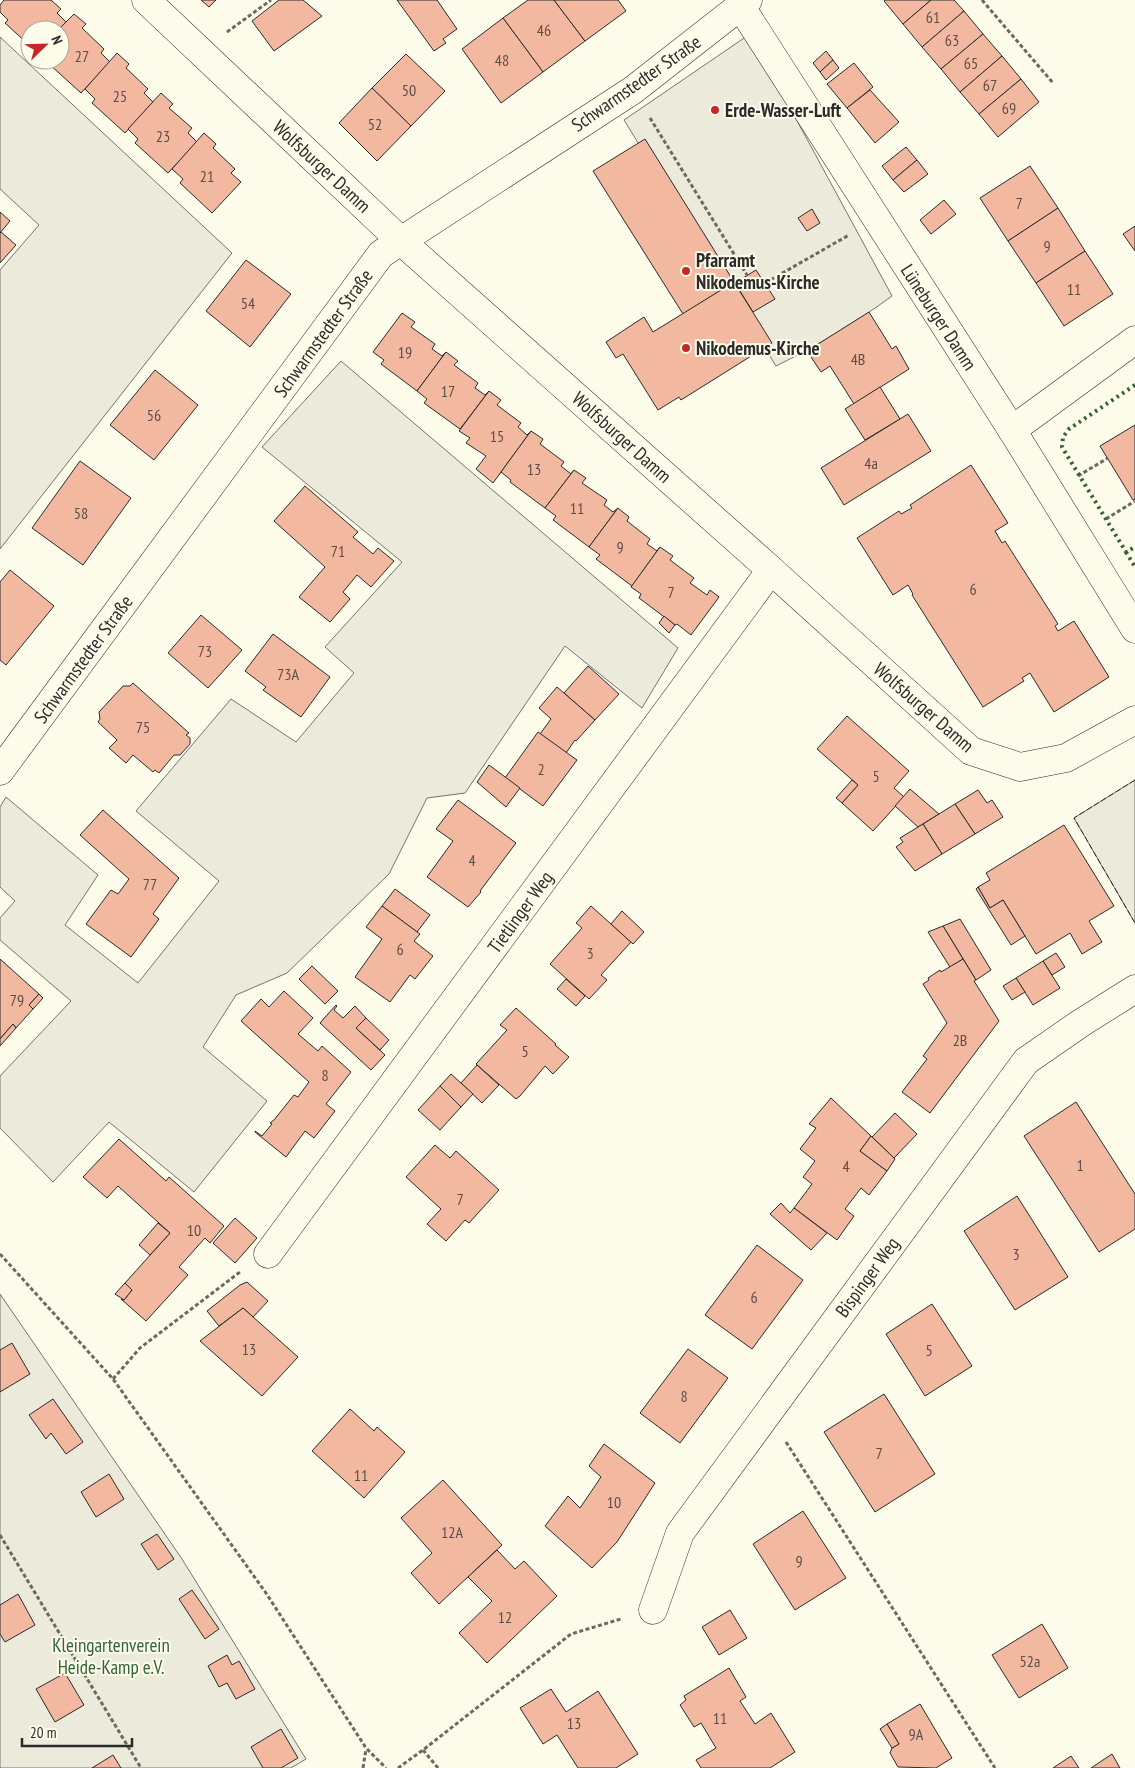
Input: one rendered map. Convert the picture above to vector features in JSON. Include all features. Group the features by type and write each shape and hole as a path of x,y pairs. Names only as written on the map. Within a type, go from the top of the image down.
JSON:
{"street":[{"name":"Wolfsburger Damm","path":"146,0 401,241 771,570 970,751 1020,767 1066,758 1135,720"},
{"name":"Schwarmstedter Straße","path":"0,772 380,254 633,90 745,3"},
{"name":"Lüneburger Damm","path":"745,3 876,220 1012,430 1135,629"},
{"path":"1012,430 1135,340"},
{"name":"Tietlinger Weg","path":"268,1254 771,570"},
{"name":"Bispinger Weg","path":"653,1610 680,1533 1026,1061 1135,989"}],"path":[{"path":"201,52 271,0"},
{"path":"982,0 1053,84"},
{"path":"633,90 747,275"},
{"path":"764,283 876,220"},
{"path":"0,1254 113,1379 266,1594 366,1748 386,1768"},
{"path":"113,1379 140,1348 232,1277 268,1254"},
{"path":"767,1412 995,1768"},
{"path":"0,1534 141,1768"},
{"path":"398,1768 571,1634 653,1610"},
{"path":"363,1768 366,1748"},
{"path":"423,1750 438,1768"}],"green space":[{"path":"750,34 892,296 836,334 776,366 624,120"},
{"path":"0,37 20,56 20,70 35,70 232,253 0,549 0,270 39,225 0,189"},
{"path":"341,361 678,648 642,708 565,646 465,793 427,798 389,874 287,973 236,995 203,1047 267,1101 194,1192 109,1122 53,1182 0,1128 0,1076 71,1001 0,940 0,918 15,901 0,887 0,807 6,797 98,875 65,925 138,983 219,881 136,811 231,699 296,742 354,673 325,647 402,562 262,447"},
{"path":"1135,780 1135,923 1074,818"},
{"name":"Kleingartenverein Heide-Kamp e.V.","path":"0,1294 182,1559 306,1759 291,1768 0,1768"}],"building":[{"path":"4,0 51,0 61,9 57,13 64,20 20,20 20,37 5,23 8,20 0,12 0,5"},
{"path":"201,0 216,0 209,7"},
{"path":"279,0 303,0 322,16 274,51 252,21"},
{"path":"397,0 437,0 457,29 443,39 446,43 434,51"},
{"path":"528,0 554,0 585,41 543,72 503,18"},
{"path":"554,0 618,0 626,11 585,41"},
{"path":"885,0 931,0 903,24"},
{"path":"931,0 954,0 964,11 922,47 903,24"},
{"path":"964,11 983,34 941,69 922,47"},
{"path":"74,14 86,24 82,28 104,49 101,53 110,62 81,93 56,70 70,70 70,20 68,20"},
{"path":"503,18 543,72 501,103 462,49"},
{"path":"983,34 1002,56 960,92 941,69"},
{"path":"826,51 833,60 820,72 813,63"},
{"path":"117,53 129,64 126,68 148,89 144,93 153,102 125,133 92,103 95,99 85,89"},
{"path":"406,54 445,91 411,126 372,88"},
{"path":"1002,56 1021,79 979,114 960,92"},
{"path":"833,60 839,68 826,80 820,72"},
{"path":"854,63 873,87 847,108 827,84"},
{"path":"1021,79 1039,102 998,137 979,114"},
{"path":"372,88 411,126 377,161 339,123"},
{"path":"870,90 899,122 875,143 847,108"},
{"path":"161,93 173,104 169,108 192,128 188,133 197,142 168,173 135,143 138,139 128,129"},
{"path":"204,133 216,144 213,148 235,169 231,173 241,182 212,213 180,183 183,179 172,169"},
{"path":"645,139 734,282 683,314 593,171"},
{"path":"906,147 917,160 893,180 882,166"},
{"path":"917,160 928,174 904,192 893,180"},
{"path":"1030,166 1058,208 1008,241 980,198"},
{"path":"944,200 956,214 931,234 920,220"},
{"path":"1058,208 1085,251 1036,283 1008,241"},
{"path":"812,209 820,223 807,231 798,218"},
{"path":"0,212 10,221 0,233"},
{"path":"1135,226 1135,251 1123,234"},
{"path":"0,233 16,245 0,263"},
{"path":"1085,251 1113,294 1064,326 1036,283"},
{"path":"246,260 291,294 250,347 206,311"},
{"path":"756,270 775,299 753,312 735,283"},
{"name":"Nikodemus-Kirche","path":"734,282 772,343 681,400 679,397 658,410 623,354 616,358 606,342 644,317 653,332"},
{"path":"869,312 892,349 896,346 909,369 854,404 830,366 821,372 807,351"},
{"path":"402,313 415,322 411,327 435,344 432,349 442,356 446,352 417,391 381,364 384,360 373,352"},
{"path":"446,352 458,361 454,365 478,383 475,388 485,395 489,391 460,429 424,403 427,399 417,391"},
{"path":"155,370 198,405 154,460 110,425"},
{"path":"880,387 900,419 865,440 845,409"},
{"path":"489,391 501,400 497,405 521,423 518,427 527,435 531,431 493,483 476,469 486,456 466,443 470,438 459,431"},
{"path":"908,414 931,451 844,505 821,468"},
{"path":"1135,425 1135,499 1133,500 1100,446"},
{"path":"531,431 543,439 540,444 564,462 561,466 571,474 545,508 510,482 511,480 501,472"},
{"path":"80,461 131,498 83,565 32,528"},
{"path":"971,465 1008,523 995,531 1002,543 1005,541 1058,624 1055,626 1058,631 1074,621 1109,677 1054,712 1030,673 1022,678 1024,681 983,707 912,595 908,585 893,595 857,538 899,511 901,514 912,508 910,505"},
{"path":"574,470 586,478 582,483 607,500 604,505 613,512 618,508 589,547 553,520 556,516 545,508"},
{"path":"305,486 358,532 353,537 373,554 378,548 394,561 371,587 357,575 343,592 350,599 330,622 299,597 325,567 274,521"},
{"path":"618,508 629,517 627,521 650,539 647,544 657,551 660,547 632,586 596,559 600,555 589,547"},
{"path":"660,547 673,556 670,560 694,578 690,583 707,595 710,590 719,597 691,635 639,598 641,594 631,587"},
{"path":"10,570 54,606 6,665 0,660 0,582"},
{"path":"201,615 242,650 208,688 168,653"},
{"path":"664,616 675,625 669,633 659,623"},
{"path":"273,634 330,677 301,717 263,690 266,687 245,671"},
{"path":"588,666 619,694 595,720 564,693"},
{"path":"133,683 189,733 186,735 190,738 190,744 180,755 174,755 159,773 155,770 153,772 133,755 126,763 109,748 117,740 98,722 100,719 99,712 123,686 130,686"},
{"path":"557,687 595,720 575,740 566,753 540,734 551,719 539,708"},
{"path":"847,716 909,771 894,788 904,797 873,831 842,803 858,785 817,749"},
{"path":"538,732 577,760 543,806 505,778"},
{"path":"489,765 520,788 506,807 477,782"},
{"path":"852,780 858,785 842,803 836,798"},
{"path":"910,789 939,814 918,827 895,806"},
{"path":"978,790 987,803 992,800 1003,817 975,834 955,804"},
{"path":"458,800 516,843 468,907 427,877 453,841 436,829"},
{"path":"955,804 975,834 942,854 923,824"},
{"path":"103,810 179,878 153,914 159,919 131,957 86,924 111,890 118,894 129,879 80,835"},
{"path":"923,824 942,854 915,871 896,847 903,842 900,838"},
{"path":"1064,825 1114,906 1089,921 1102,942 1082,954 1070,933 1036,954 1003,900 990,908 978,887 990,880 986,873"},
{"path":"978,887 990,908 1003,900 1025,936 1011,945 976,889"},
{"path":"395,889 430,915 417,932 382,906"},
{"path":"382,906 420,934 414,941 433,956 415,979 410,975 390,1002 355,977 382,939 366,927"},
{"path":"591,906 631,942 601,975 607,980 589,999 550,964 582,928 576,923"},
{"path":"622,911 644,932 633,944 611,924"},
{"path":"960,919 991,970 976,980 943,926"},
{"path":"943,926 963,959 950,967 928,932"},
{"path":"1056,953 1065,967 1052,975 1043,961"},
{"path":"0,959 39,994 29,1005 33,1009 16,1028 13,1024 0,1039"},
{"path":"963,959 976,980 974,981 999,1021 930,1113 902,1092 927,1059 923,1056 947,1023 923,984 940,970 941,972"},
{"path":"1043,961 1060,988 1033,1005 1016,978"},
{"path":"312,966 338,991 325,1004 299,979"},
{"path":"1016,978 1025,992 1012,1000 1003,986"},
{"path":"566,979 585,996 576,1006 557,989"},
{"path":"284,991 313,1018 298,1034 318,1051 322,1046 351,1072 326,1104 335,1111 314,1138 305,1131 286,1157 255,1131 262,1136 272,1124 270,1123 294,1095 298,1097 309,1082 241,1021 261,999 269,1007"},
{"path":"39,994 43,998 33,1009 29,1005"},
{"path":"336,1005 334,1010 343,1018 355,1006 366,1018 356,1028 385,1055 371,1070 320,1023"},
{"path":"516,1008 569,1057 553,1074 545,1066 516,1099 476,1064 507,1030 500,1025"},
{"path":"366,1018 389,1040 380,1050 356,1028"},
{"path":"13,1024 16,1028 0,1046 0,1039"},
{"path":"477,1065 499,1085 482,1103 461,1083"},
{"path":"451,1074 473,1094 461,1107 440,1086"},
{"path":"440,1086 461,1107 440,1130 418,1110"},
{"path":"831,1098 871,1136 860,1151 887,1171 869,1195 861,1188 845,1209 854,1216 837,1240 794,1208 812,1184 803,1177 815,1161 800,1149 816,1128 809,1124"},
{"path":"1076,1102 1135,1194 1135,1229 1099,1252 1024,1136"},
{"path":"895,1113 917,1134 894,1158 872,1137"},
{"path":"871,1136 895,1159 887,1171 860,1151"},
{"path":"119,1139 166,1181 169,1177 224,1226 210,1243 205,1238 179,1267 188,1275 146,1321 121,1299 124,1300 132,1290 125,1283 170,1233 118,1186 107,1198 83,1177"},
{"path":"435,1145 450,1158 456,1151 499,1190 469,1223 465,1220 446,1241 427,1224 441,1209 406,1177"},
{"path":"1017,1196 1068,1277 1015,1310 964,1231"},
{"path":"781,1203 790,1213 794,1208 827,1233 811,1250 770,1214"},
{"path":"235,1218 257,1238 235,1263 213,1243"},
{"path":"158,1223 170,1233 150,1255 139,1245"},
{"path":"757,1245 803,1280 752,1349 705,1315"},
{"path":"247,1282 268,1301 253,1317 243,1308 219,1326 207,1311 240,1285"},
{"path":"125,1283 132,1290 124,1300 115,1294"},
{"path":"932,1304 972,1366 925,1396 886,1334"},
{"path":"243,1308 298,1357 262,1396 200,1341"},
{"path":"12,1343 30,1374 0,1392 0,1350"},
{"path":"688,1349 728,1378 680,1443 640,1413"},
{"path":"884,1394 935,1474 875,1512 824,1432"},
{"path":"53,1399 83,1442 66,1454 51,1433 46,1439 29,1415"},
{"path":"350,1409 374,1431 377,1427 405,1452 364,1498 312,1451"},
{"path":"604,1444 655,1483 617,1542 592,1568 545,1526 568,1496 580,1508 601,1477 589,1466"},
{"path":"109,1474 124,1499 96,1517 81,1492"},
{"path":"443,1480 502,1545 439,1604 411,1573 432,1553 401,1518"},
{"path":"803,1511 846,1578 795,1610 753,1544"},
{"path":"157,1534 174,1559 158,1570 141,1544"},
{"path":"497,1550 515,1569 524,1561 557,1596 487,1663 459,1633 492,1601 468,1577"},
{"path":"192,1590 219,1629 205,1639 179,1599"},
{"path":"18,1594 35,1625 5,1642 0,1634 0,1605"},
{"path":"730,1610 747,1638 719,1655 702,1627"},
{"path":"1042,1624 1068,1668 1019,1698 992,1655"},
{"path":"227,1655 232,1665 239,1661 255,1689 236,1699 227,1683 219,1687 208,1666"},
{"path":"729,1668 746,1697 740,1701 755,1724 771,1713 795,1752 770,1768 701,1768 696,1760 716,1748 701,1723 694,1727 680,1705 686,1700 684,1696"},
{"path":"65,1673 84,1705 55,1722 36,1689"},
{"path":"551,1689 566,1712 598,1691 638,1754 616,1768 578,1768 557,1735 543,1744 520,1708"},
{"path":"920,1704 952,1758 936,1768 898,1767 890,1753 892,1748 899,1744 887,1724"},
{"path":"887,1724 899,1744 892,1748 880,1729"},
{"path":"281,1729 298,1758 281,1768 263,1768 251,1747"},
{"path":"1112,1754 1120,1768 1091,1768"},
{"path":"113,1755 121,1768 92,1768"},
{"path":"1071,1756 1079,1768 1053,1768"}],"hedge":[{"path":"1135,385 1069,429 1063,437 1062,447 1126,552 1135,547"},
{"path":"1126,552 1135,567"}],"fence":[{"path":"1135,780 1074,818 1135,923"}],"place":[{"name":"Erde-Wasser-Luft","path":"715,110"},
{"name":"Pfarramt Nikodemus-Kirche","path":"686,271"},
{"name":"Nikodemus-Kirche","path":"686,348"}]}
